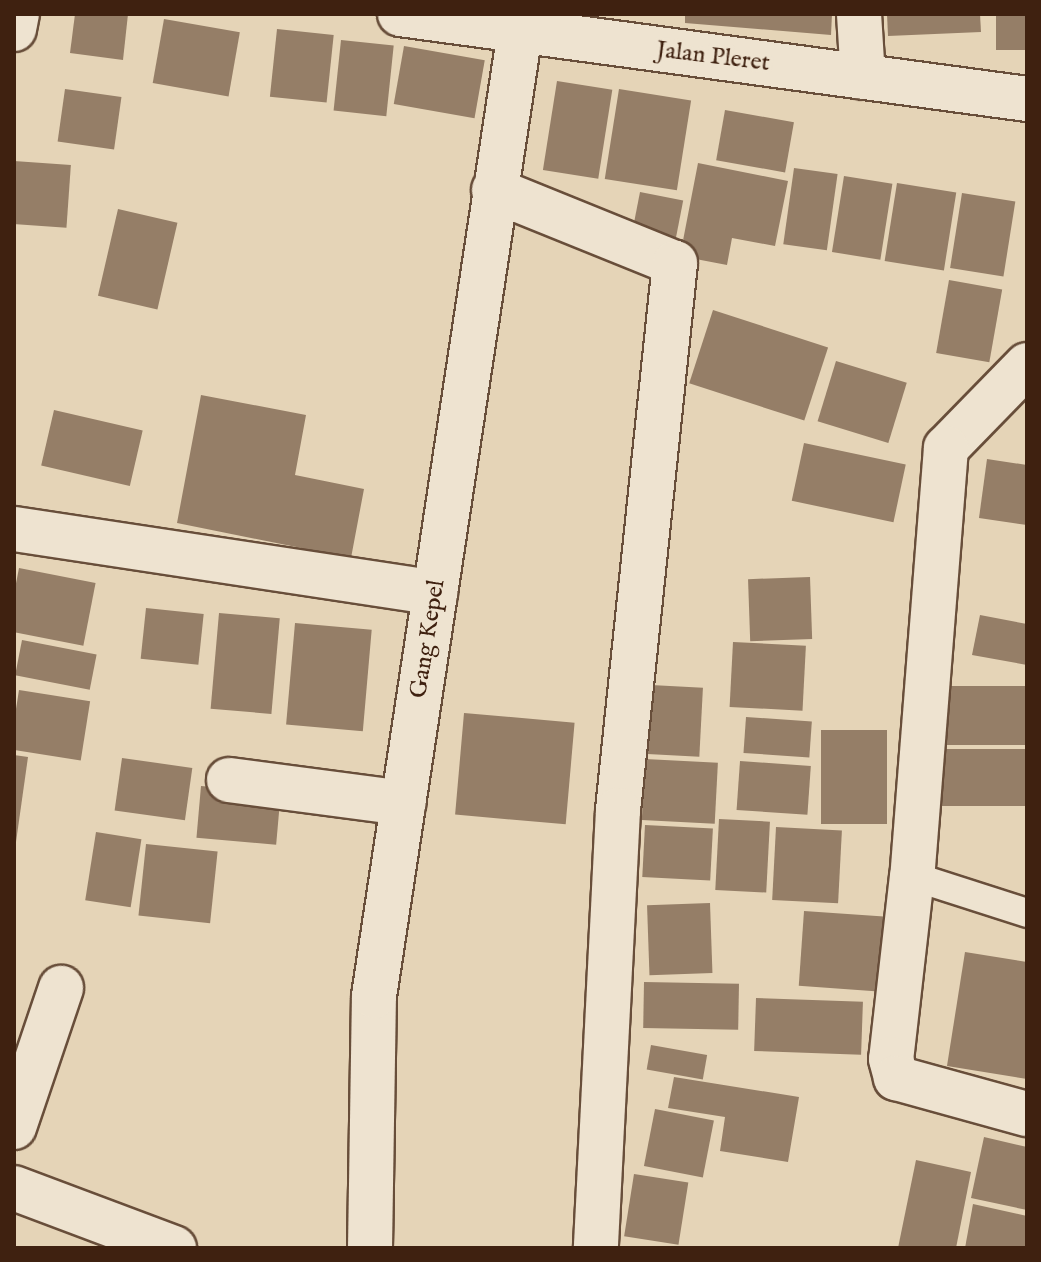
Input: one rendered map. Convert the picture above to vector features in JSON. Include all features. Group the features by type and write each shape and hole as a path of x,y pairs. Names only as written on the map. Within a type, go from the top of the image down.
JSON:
{"street":[{"path":"14,29 17,14"},
{"name":"Jalan Pleret","path":"400,14 1027,99"},
{"path":"859,14 863,77"},
{"name":"Gang Kepel","path":"370,1248 374,996 520,32"},
{"path":"494,190 675,263 618,810 596,1248"},
{"path":"1027,365 946,448 912,876 891,1059 896,1078 1027,1114"},
{"path":"14,529 435,593"},
{"path":"229,780 403,803"},
{"path":"14,1127 61,988"},
{"path":"14,1188 174,1248"}],"lane":[{"path":"912,876 1027,913"}],"building":[{"path":"75,14 128,14 123,60 70,53"},
{"path":"685,14 832,14 831,35 685,23"},
{"path":"887,14 980,14 981,32 888,36"},
{"path":"996,14 1027,14 1027,50 996,50"},
{"path":"164,19 240,32 229,96 153,83"},
{"path":"277,29 334,35 327,103 270,97"},
{"path":"341,40 394,46 386,116 334,111"},
{"path":"404,46 485,60 475,118 394,104"},
{"path":"557,81 612,90 598,179 543,170"},
{"path":"65,89 121,97 114,149 58,141"},
{"path":"619,89 691,100 677,190 605,179"},
{"path":"725,110 794,122 785,172 716,160"},
{"path":"14,161 71,165 66,228 14,224"},
{"path":"698,163 788,181 775,246 732,238 727,265 680,256"},
{"path":"794,168 838,174 827,250 783,244"},
{"path":"844,176 892,184 880,260 832,252"},
{"path":"897,183 956,192 944,270 885,261"},
{"path":"640,192 683,200 674,248 631,240"},
{"path":"962,193 1015,201 1003,277 950,268"},
{"path":"118,209 177,223 157,309 98,296"},
{"path":"949,280 1002,289 989,362 936,353"},
{"path":"713,310 828,347 804,421 689,383"},
{"path":"836,361 907,383 888,443 818,421"},
{"path":"201,395 306,415 295,475 364,489 351,558 177,523"},
{"path":"54,410 143,430 130,486 41,466"},
{"path":"804,443 906,465 893,522 792,501"},
{"path":"987,459 1027,465 1027,525 979,518"},
{"path":"19,568 96,583 83,646 14,632 14,594"},
{"path":"810,577 812,639 750,641 748,579"},
{"path":"146,608 204,614 198,665 141,659"},
{"path":"219,613 280,618 271,714 211,709"},
{"path":"980,615 1027,624 1027,665 972,655"},
{"path":"295,623 372,630 363,731 286,725"},
{"path":"22,640 97,655 90,690 15,675"},
{"path":"733,642 806,646 802,711 730,707"},
{"path":"651,685 703,688 699,757 647,754"},
{"path":"935,686 1027,686 1027,745 935,745"},
{"path":"19,690 90,701 81,761 14,750"},
{"path":"464,713 575,723 566,824 455,815"},
{"path":"746,717 812,722 809,758 743,753"},
{"path":"821,730 887,730 887,824 821,824"},
{"path":"941,749 1027,749 1027,806 941,806"},
{"path":"14,755 28,757 16,842 14,842"},
{"path":"122,758 192,768 185,820 115,810"},
{"path":"645,759 718,763 715,824 642,820"},
{"path":"740,761 811,766 807,815 737,810"},
{"path":"201,786 281,793 276,845 196,838"},
{"path":"719,819 770,822 766,893 715,890"},
{"path":"645,825 713,829 710,880 642,877"},
{"path":"776,827 842,830 838,903 772,900"},
{"path":"96,832 141,839 131,907 85,900"},
{"path":"146,844 218,852 210,923 138,916"},
{"path":"710,903 712,973 649,975 647,905"},
{"path":"804,911 884,917 879,991 799,986"},
{"path":"965,952 1027,962 1027,1079 947,1066"},
{"path":"644,982 739,984 738,1030 643,1028"},
{"path":"756,998 863,1002 861,1055 754,1051"},
{"path":"651,1045 707,1055 703,1080 647,1070"},
{"path":"674,1077 799,1097 788,1162 720,1151 725,1117 668,1108"},
{"path":"655,1109 714,1120 703,1177 644,1166"},
{"path":"984,1137 1027,1147 1027,1210 971,1198"},
{"path":"916,1160 971,1172 956,1248 898,1248"},
{"path":"634,1174 688,1183 678,1245 624,1236"},
{"path":"973,1204 1027,1216 1027,1248 965,1248"}]}
